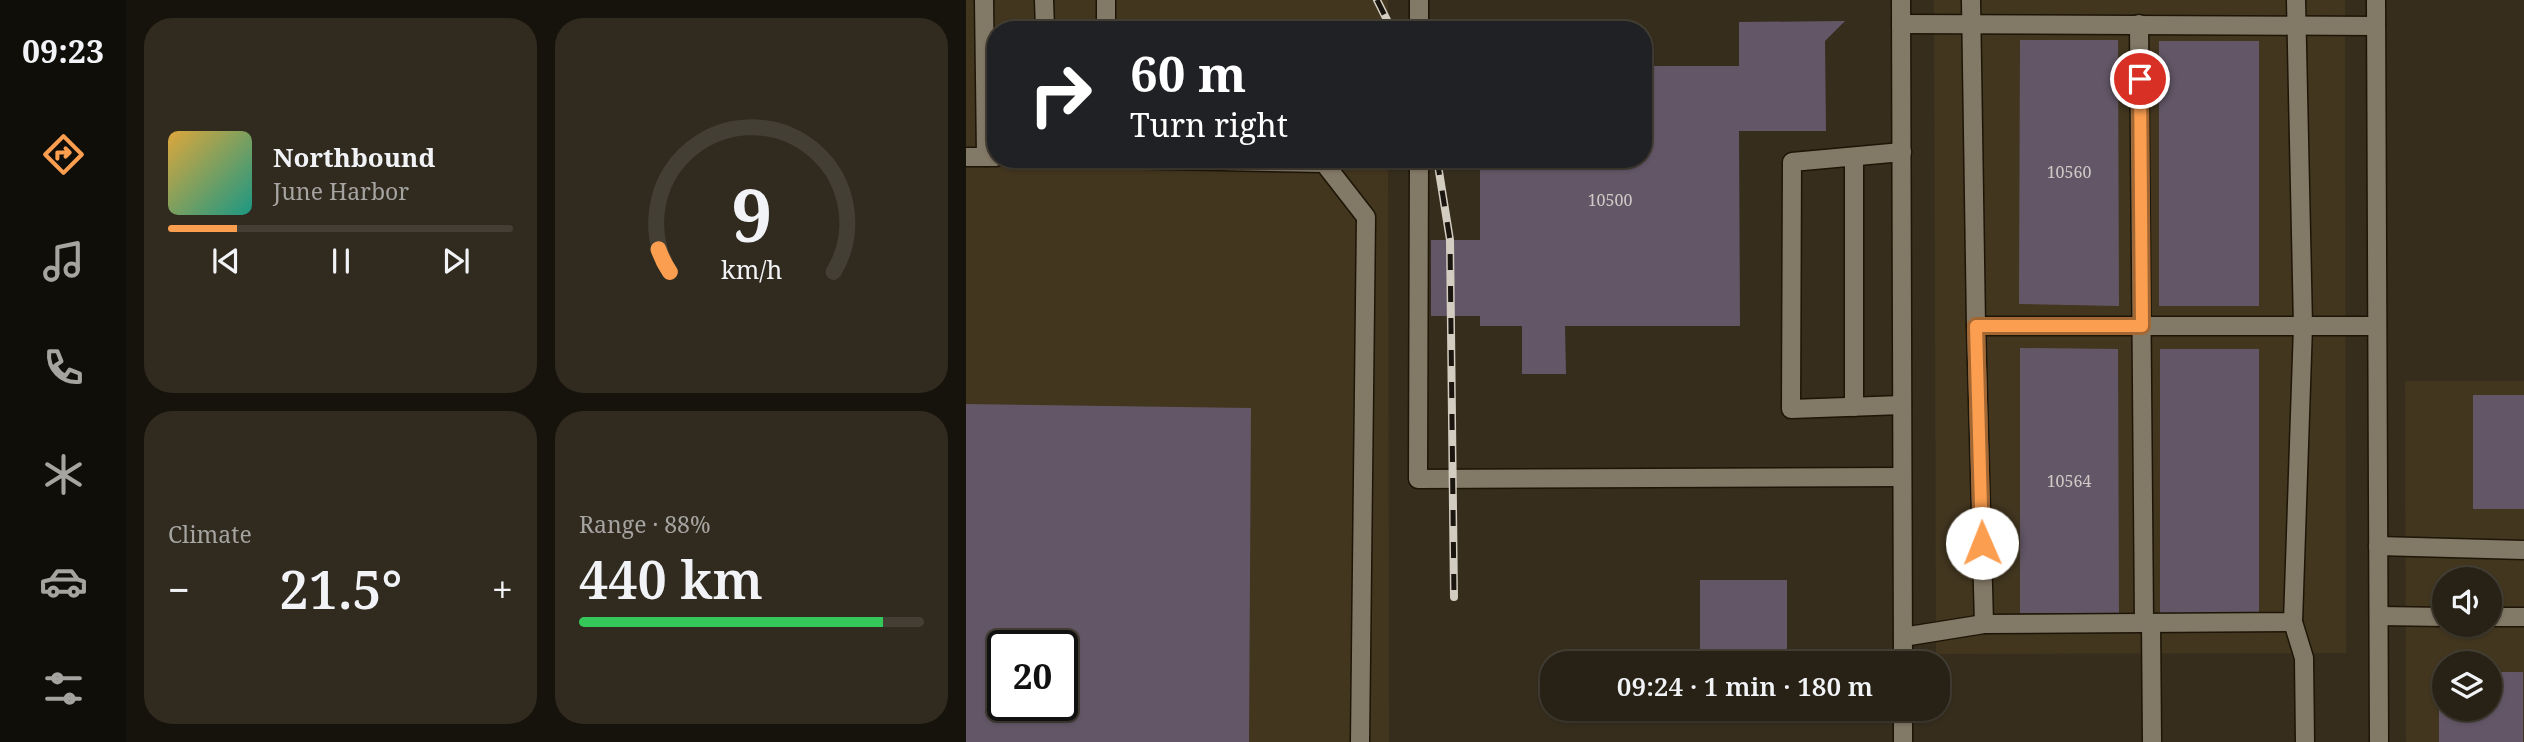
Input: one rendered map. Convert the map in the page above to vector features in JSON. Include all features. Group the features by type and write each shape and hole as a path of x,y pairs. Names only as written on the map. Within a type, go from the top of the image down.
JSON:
{"street":[{"path":"984,0 987,67"},
{"path":"1044,0 1045,21"},
{"path":"1106,0 1106,21"},
{"path":"1419,0 1419,21"},
{"path":"1901,0 1903,651"},
{"path":"1971,0 1984,624"},
{"path":"2297,0 2303,326 2293,622 2304,658 2305,742"},
{"path":"2376,0 2379,742"},
{"path":"1901,24 2376,26"},
{"path":"2139,24 2142,326 2152,742"},
{"path":"1902,152 1792,162 1791,409 1902,405"},
{"path":"966,157 987,157"},
{"path":"1854,157 1854,407"},
{"path":"1328,168 1366,217 1360,742"},
{"path":"1419,168 1418,479 1902,477"},
{"path":"1976,326 2377,326"},
{"path":"2378,546 2524,550"},
{"path":"2379,616 2432,617"},
{"path":"2502,617 2524,617"},
{"path":"1903,637 1984,624 2293,622"},
{"path":"1903,721 1903,742"}],"shaded area":[{"path":"966,0 1388,0 1388,21 987,21 987,168 1388,168 1389,742 966,742"},
{"path":"1934,0 2345,0 2346,653 1950,654 1950,651 1936,651"},
{"path":"2405,381 2524,381 2524,742 2406,742"}],"building":[{"path":"1845,21 1825,41 1826,131 1739,131 1740,326 1565,326 1566,374 1522,374 1522,326 1480,326 1480,316 1431,316 1431,240 1480,240 1480,168 1652,168 1652,66 1739,66 1739,22"},
{"path":"2020,40 2118,40 2119,306 2019,304"},
{"path":"2159,41 2259,41 2259,306 2159,306"},
{"path":"2020,348 2118,349 2119,614 2020,613"},
{"path":"2160,349 2259,349 2259,614 2160,614"},
{"path":"2473,395 2524,395 2524,509 2473,509"},
{"path":"966,404 1251,408 1249,742 966,742"},
{"path":"1700,580 1787,580 1787,651 1700,651"},
{"path":"2502,672 2523,672 2523,742 2439,742 2439,721 2502,721"}],"railway":[{"path":"1377,0 1388,21"},
{"path":"1438,168 1450,240 1454,597"}],"route":[{"path":"1982,543 1976,326 2142,326 2140,79"}]}
